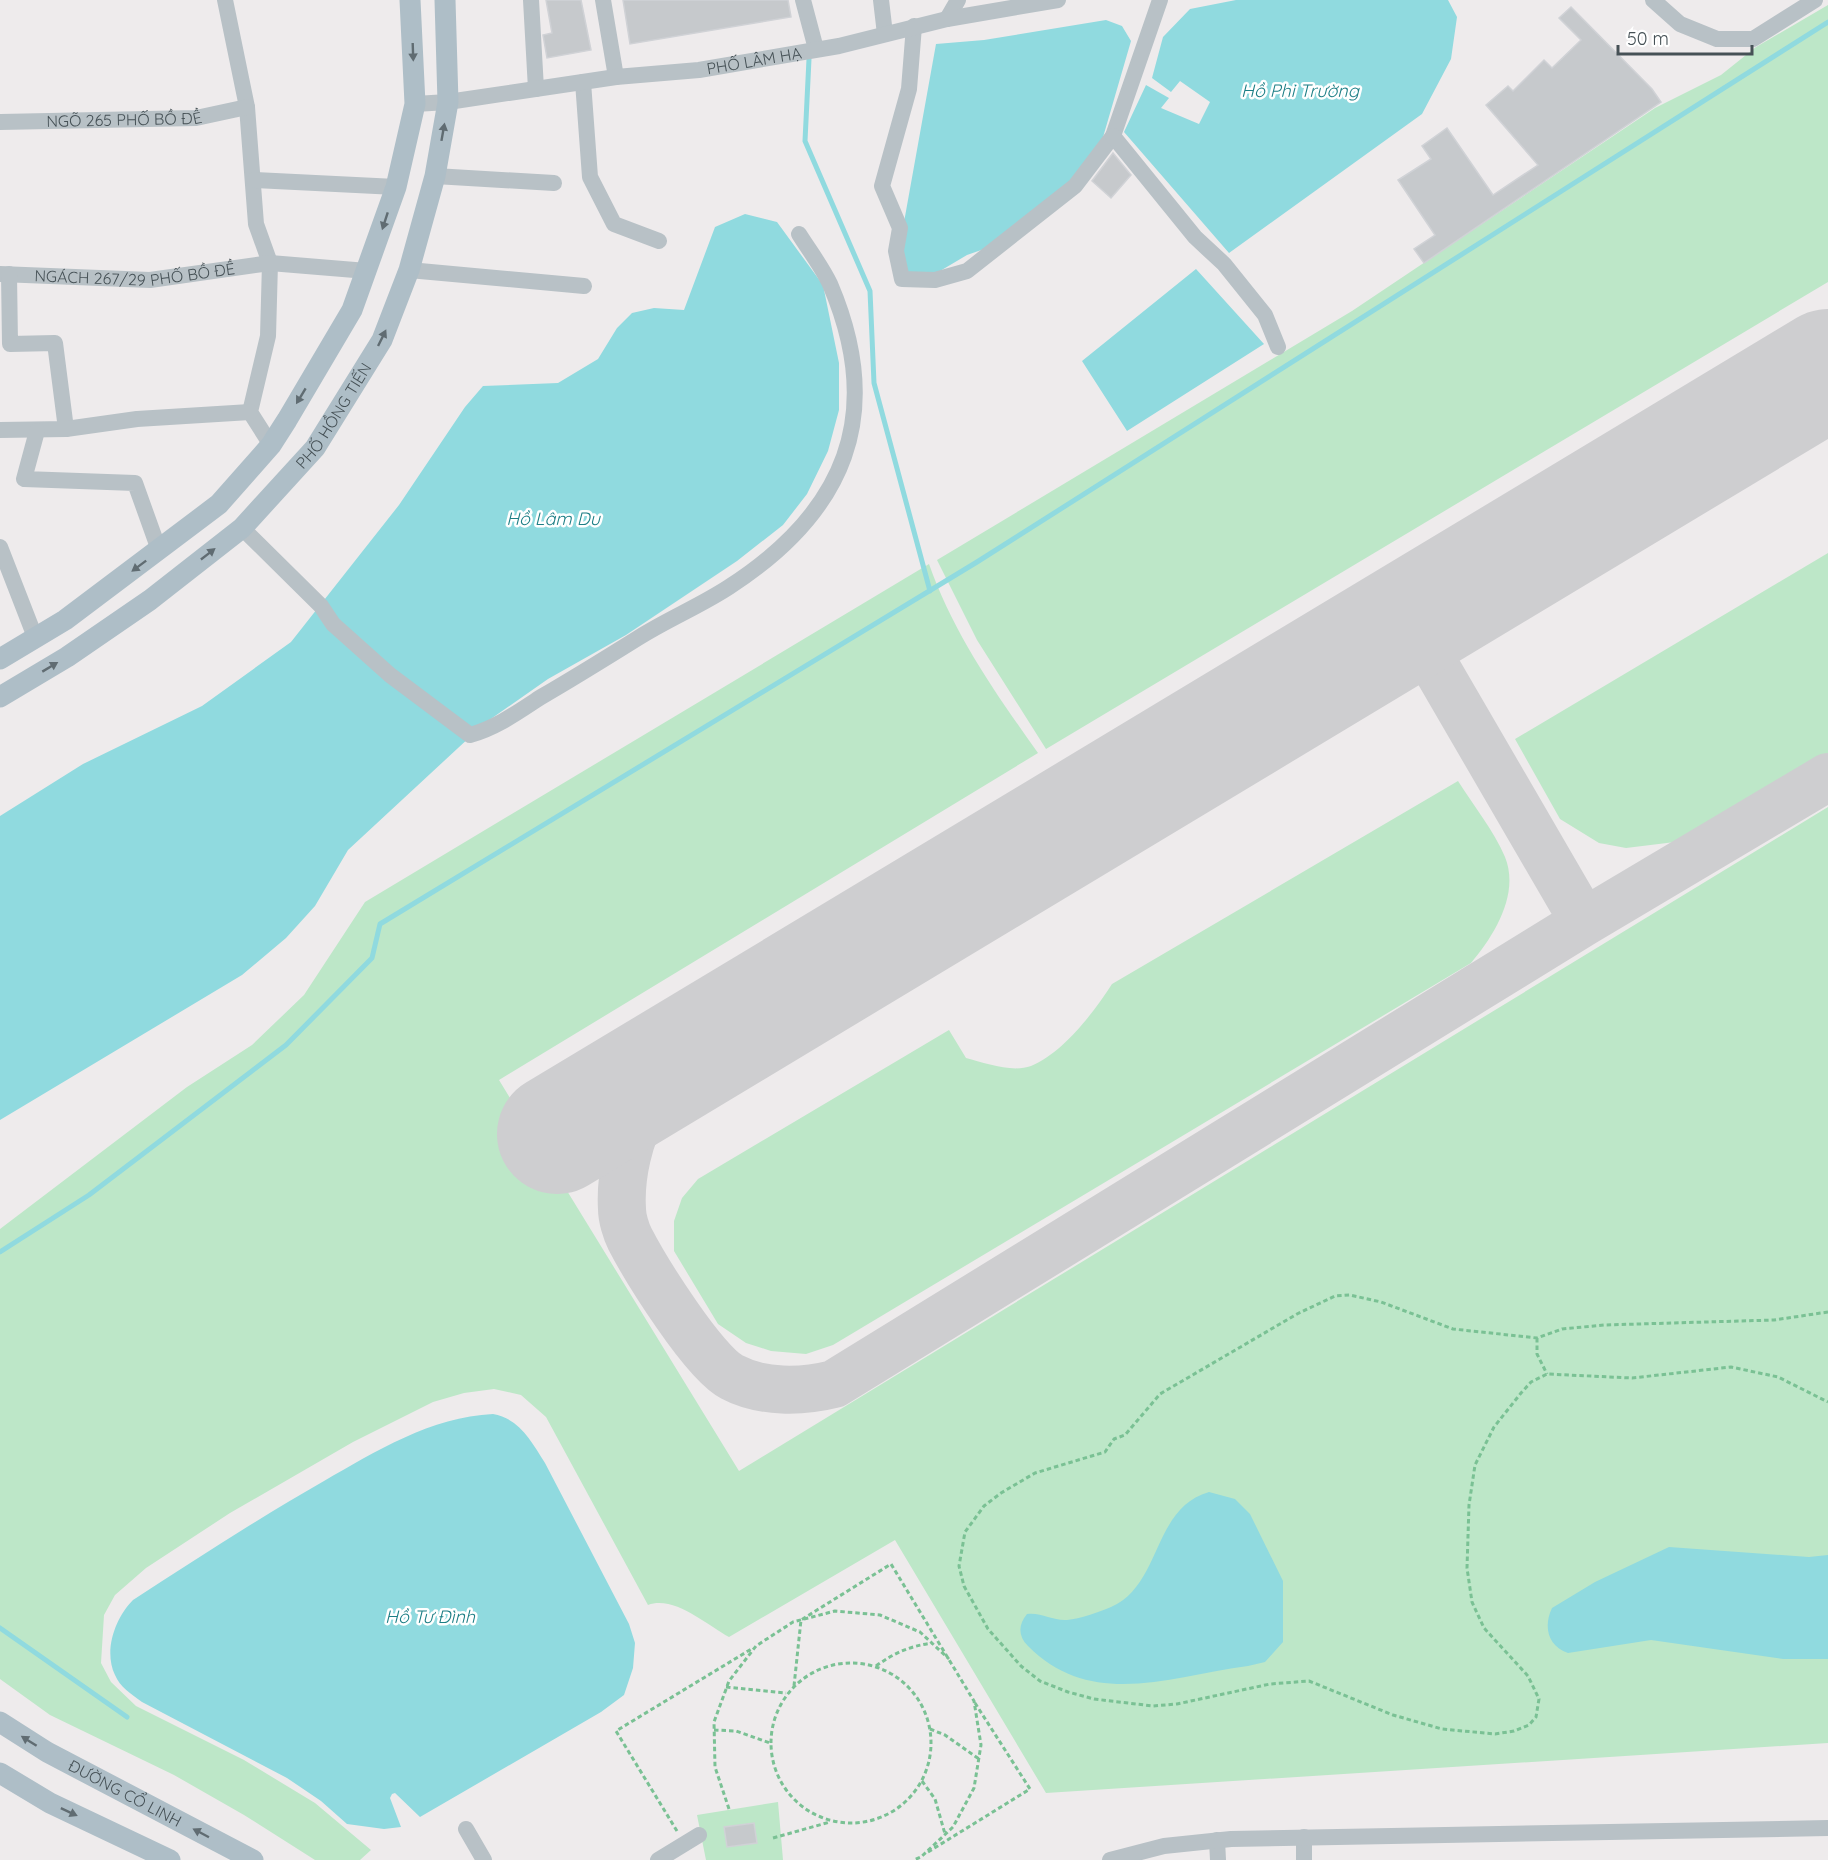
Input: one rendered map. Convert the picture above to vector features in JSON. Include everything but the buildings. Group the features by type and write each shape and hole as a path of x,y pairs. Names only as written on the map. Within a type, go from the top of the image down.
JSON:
{"main road":[{"name":"PHỐ HỒNG TIẾN","path":"0,659 65,620 219,504 272,444 352,310 396,187 415,104 410,0"},
{"name":"PHỐ HỒNG TIẾN","path":"0,697 67,657 150,600 242,528 315,448 382,340 409,270 435,176 448,102 445,0"},
{"name":"ĐƯỜNG CỔ LINH","path":"0,1722 46,1752 253,1860"},
{"path":"0,1773 50,1803 170,1860"}],"street":[{"path":"225,0 247,107 255,180 256,224 270,263 268,336 250,412 272,444"},
{"path":"531,0 536,89"},
{"path":"603,0 616,77"},
{"path":"803,0 816,49"},
{"path":"881,0 885,34"},
{"path":"947,19 958,0"},
{"name":"PHỐ LÂM HẠ","path":"415,104 448,102 616,77 699,70 816,49 947,19 1058,0"},
{"path":"914,26 909,89 895,131 882,186 900,228 896,252 902,279 935,280 967,272 1075,186 1113,136 1160,0"},
{"path":"1653,0 1680,24 1717,39 1753,39 1815,0"},
{"path":"583,82 590,177 614,224 659,241"},
{"name":"NGÕ 265 PHỐ BỒ ĐỀ","path":"0,122 196,118 247,107"},
{"path":"1113,136 1195,237 1224,264 1265,315 1278,347"},
{"path":"435,176 554,183"},
{"path":"255,180 396,187"},
{"path":"242,528 321,606 333,624 390,675 470,735 498,724 655,628 730,586 809,520 827,494 844,462 852,436 854,385 847,333 829,283 799,234"},
{"name":"NGÁCH 267/29 PHỐ BỒ ĐỀ","path":"4,274 150,280 270,263 367,272"},
{"path":"409,270 584,285"},
{"path":"4,274 10,344 55,343 66,429"},
{"path":"0,430 66,429 137,419 250,412"},
{"path":"37,431 24,479 135,483 159,550"},
{"path":"0,547 35,638"},
{"path":"1110,1860 1158,1853 1217,1840 1828,1828"},
{"path":"466,1829 484,1860"},
{"path":"1304,1837 1305,1860"},
{"path":"658,1860 692,1840"},
{"path":"1217,1840 1218,1860"}],"path":[{"path":"1828,1312 1774,1320 1604,1325 1562,1329 1537,1338 1453,1329 1395,1307 1350,1295 1335,1296 1318,1303 1160,1394 1125,1435 1114,1439 1105,1452 1035,1473 984,1506 965,1532 959,1566 964,1586 988,1629 1021,1666 1040,1681 1094,1700 1154,1706 1178,1704 1270,1684 1309,1681 1393,1715 1442,1729 1495,1734 1514,1731 1529,1725 1536,1717 1539,1699 1528,1676 1484,1628 1472,1602 1467,1568 1470,1495 1475,1465 1494,1427 1531,1382 1547,1374 1632,1378 1731,1367 1778,1377 1828,1402"},
{"path":"1537,1338 1536,1354 1547,1374"},
{"path":"801,1620 891,1564 1030,1789 914,1860"},
{"path":"692,1840 616,1731 793,1622 836,1611 880,1615 920,1632 953,1662"},
{"path":"794,1686 801,1620"},
{"path":"876,1667 893,1653 932,1643"},
{"path":"729,1809 715,1767 714,1722 726,1687 755,1647"},
{"path":"856,1662 876,1667 905,1683 922,1704 930,1729 931,1755 922,1781 906,1802 884,1816 858,1823 832,1821 807,1811 787,1793 774,1769 770,1743 774,1717 786,1694 794,1686 805,1675 830,1665 856,1662"},
{"path":"726,1687 786,1694"},
{"path":"921,1857 953,1827 974,1788 981,1745 974,1701"},
{"path":"930,1729 945,1735 979,1759"},
{"path":"714,1730 736,1731 770,1743"},
{"path":"922,1781 935,1799 945,1835"},
{"path":"773,1838 832,1821"}],"green space":[{"path":"1828,5 1828,282 1046,749 977,640 937,560 1352,311 1655,108 1721,75 1756,47"},
{"path":"1828,553 1828,753 1708,827 1675,842 1626,848 1599,843 1560,819 1515,739"},
{"path":"929,564 963,639 991,685 1038,753 499,1080 739,1471 1828,807 1828,1743 1046,1793 895,1540 729,1637 701,1619 669,1604 648,1605 546,1417 521,1395 494,1389 464,1393 433,1402 353,1442 230,1513 146,1568 115,1595 104,1615 101,1663 111,1682 136,1706 244,1760 315,1803 371,1850 360,1860 315,1860 244,1815 174,1775 50,1715 0,1679 0,1229 187,1087 252,1045 304,995 365,902"},
{"path":"1458,781 1495,838 1509,871 1507,900 1502,914 1488,940 1471,963 833,1345 806,1354 771,1351 746,1343 718,1324 674,1251 674,1221 682,1198 698,1179 949,1030 966,1058 998,1067 1016,1068 1031,1066 1043,1060 1077,1031 1112,984"},
{"path":"778,1802 783,1860 706,1860 697,1815"}],"water":[{"name":"Hồ Phi Trường","path":"1236,0 1448,0 1457,17 1451,59 1422,114 1229,253 1124,132 1146,85 1169,98 1161,108 1199,124 1210,102 1180,81 1171,92 1152,78 1163,37 1190,9"},
{"path":"1106,20 1122,26 1131,41 1099,151 1080,178 987,248 967,255 935,274 908,275 899,250 936,44 984,40"},
{"name":"Hồ Lâm Du","path":"745,214 777,222 823,285 839,363 839,410 828,451 807,494 783,525 737,561 626,635 548,679 485,723 348,850 315,906 286,938 242,975 0,1120 0,816 83,764 202,706 291,642 399,505 465,407 483,386 558,383 598,359 617,328 632,313 654,308 684,310 715,227"},
{"path":"1196,269 1264,344 1127,431 1082,361"},
{"name":"Hồ Tư Đình","path":"493,1414 518,1426 535,1447 629,1624 635,1643 633,1668 624,1695 601,1712 420,1817 395,1793 392,1794 390,1798 401,1827 384,1829 347,1824 321,1801 287,1778 142,1702 120,1683 112,1665 111,1645 121,1615 133,1600 276,1509 384,1447 448,1422"},
{"path":"1209,1492 1235,1499 1250,1514 1283,1581 1283,1642 1265,1662 1162,1681 1133,1684 1105,1683 1078,1678 1052,1666 1028,1646 1020,1630 1027,1614 1062,1620 1072,1619 1111,1607 1128,1596 1140,1582 1166,1530 1177,1514 1191,1501"},
{"path":"1669,1547 1809,1557 1828,1555 1828,1659 1783,1659 1651,1640 1568,1653 1556,1646 1548,1629 1552,1608 1595,1582"}],"waterway":[{"path":"0,1252 89,1195 286,1045 372,958 380,924 977,562 1828,22"},
{"path":"809,59 805,141 870,291 874,383 930,591"},
{"path":"0,1628 127,1717"}],"taxiway":[{"path":"1409,621 1584,922"},
{"path":"684,1057 646,1108 630,1143 624,1170 622,1197 624,1224 629,1236 676,1314 706,1354 732,1377 756,1386 782,1390 809,1389 834,1384 1584,922 1828,777"}],"runway":[{"path":"557,1134 1828,369"}]}
